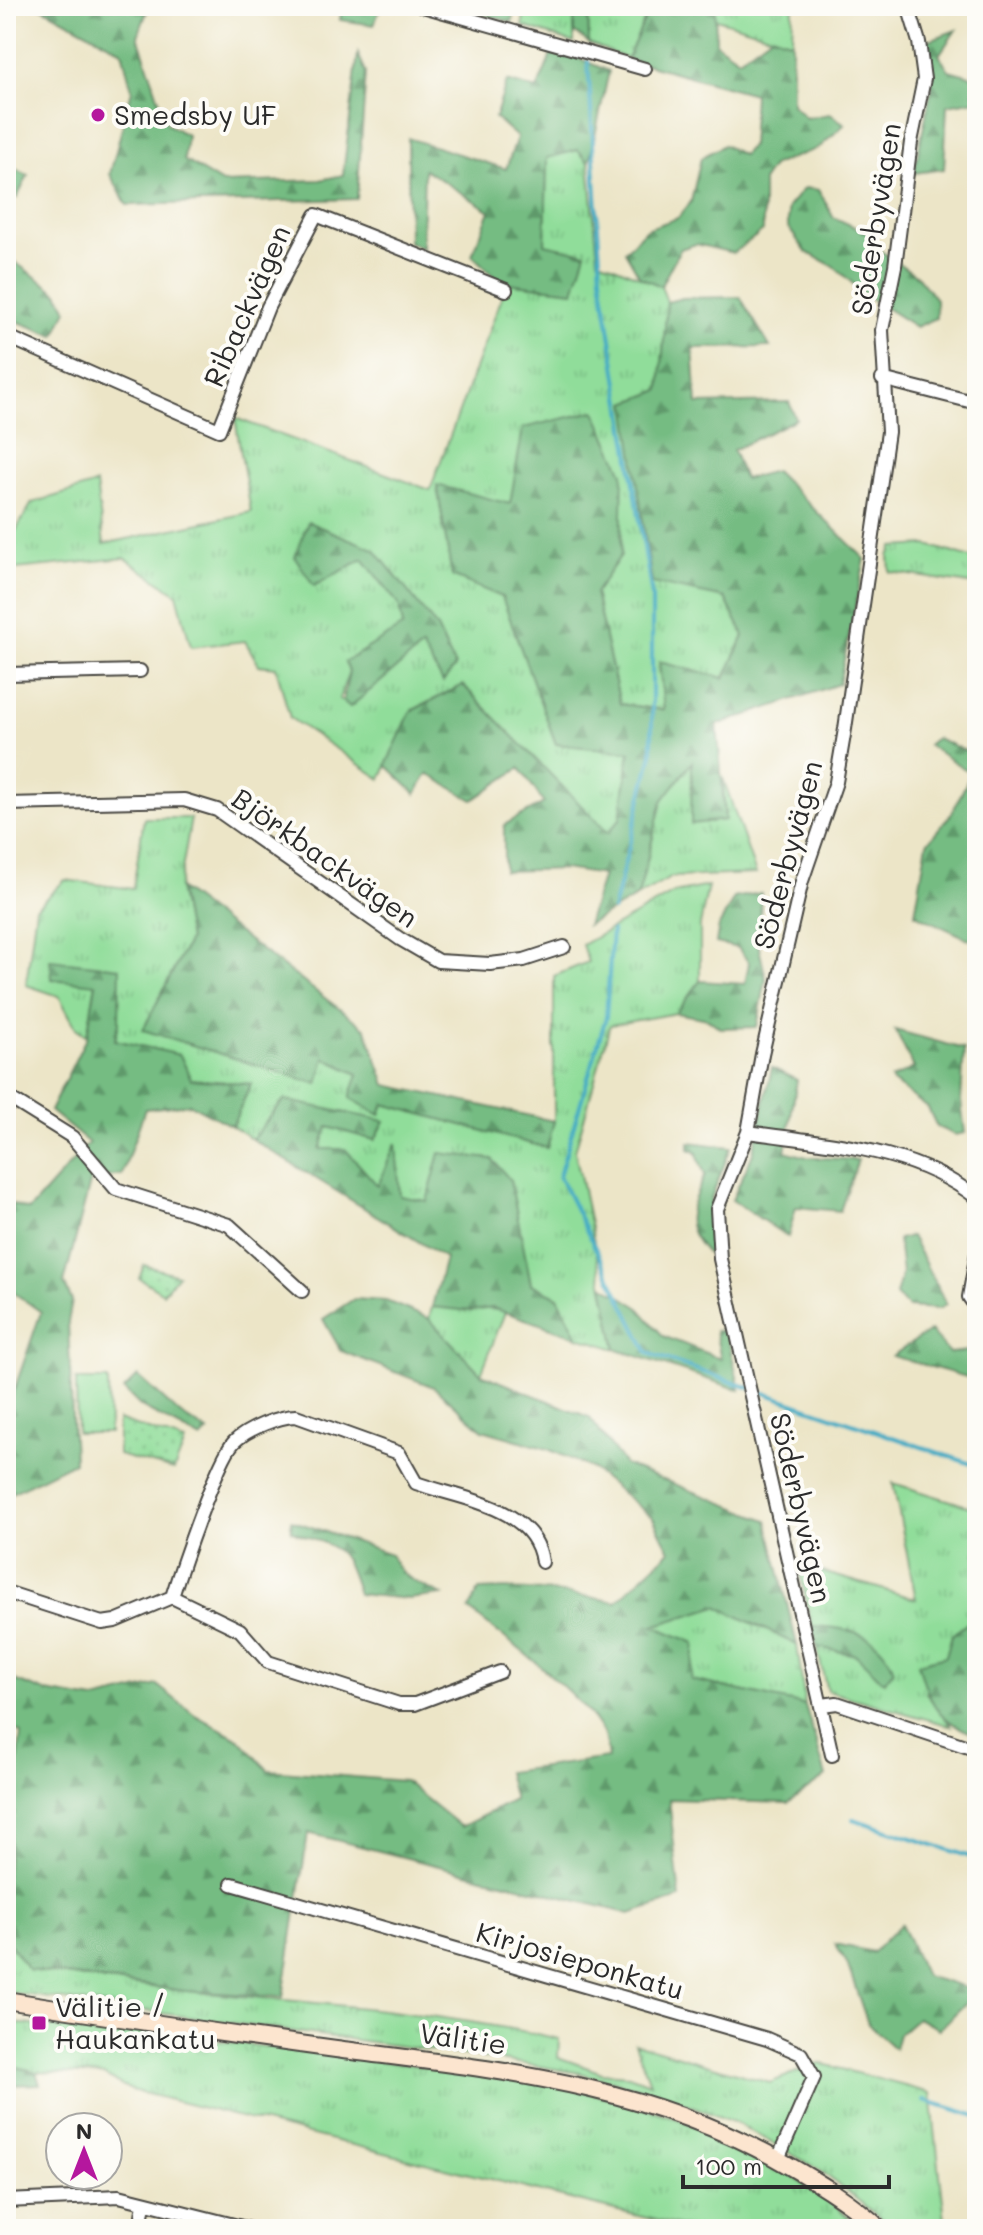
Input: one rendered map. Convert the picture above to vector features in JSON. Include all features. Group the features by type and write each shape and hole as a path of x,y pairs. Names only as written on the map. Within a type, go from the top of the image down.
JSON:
{"main road":[{"name":"Välitie","path":"6,2000 545,2077 601,2089 691,2116 778,2159 811,2178 880,2229"}],"street":[{"path":"423,6 645,69"},
{"name":"Söderbyvägen","path":"832,1755 720,1259 717,1209 748,1132 762,1054 800,890 836,782 845,729 888,432 882,379 882,330 924,79 919,42 908,6"},
{"name":"Ribackvägen","path":"6,336 219,430 268,307 316,215 506,290"},
{"path":"882,379 977,403"},
{"path":"6,674 140,671"},
{"name":"Björkbackvägen","path":"6,804 184,800 217,810 243,826 400,939 438,961 490,964 524,960 564,947"},
{"path":"6,1096 72,1137 116,1189 229,1225 302,1291"},
{"path":"748,1132 881,1152 921,1163 957,1182 977,1198"},
{"path":"977,1253 969,1297 977,1308"},
{"path":"6,1592 102,1623 115,1621 172,1597 215,1477 233,1442 286,1416 296,1416 399,1453 416,1483 518,1519 534,1537 542,1562"},
{"path":"172,1597 240,1630 268,1662 399,1704 415,1704 500,1672"},
{"path":"822,1705 837,1703 977,1750"},
{"name":"Kirjosieponkatu","path":"232,1884 767,2039 801,2054 814,2077 778,2159"},
{"path":"6,2201 119,2196 250,2229"},
{"path":"140,2229 144,2203"}],"green space":[{"path":"149,6 138,36 167,124 187,135 184,160 222,183 320,180 343,175 358,54 366,72 357,199 127,205 110,174 132,90 122,51 41,7"},
{"path":"342,6 381,6 374,25 340,20"},
{"path":"450,6 515,6 512,22"},
{"path":"524,6 574,6 574,43 523,26"},
{"path":"574,6 588,6 589,43 574,32"},
{"path":"588,6 651,6 627,59 589,43"},
{"path":"651,6 715,6 716,43 739,59 772,35 792,42 792,104 806,118 830,114 845,124 819,148 773,165 763,180 763,231 733,253 696,244 680,249 661,286 640,277 625,251 646,229 678,218 691,202 701,158 724,145 742,155 751,146 754,94 627,59"},
{"path":"715,6 793,6 792,42 713,18"},
{"path":"956,30 939,55 949,70 977,78 977,100 947,105 944,169 914,173 932,87 927,41"},
{"path":"554,48 609,71 589,163 578,150 547,158 545,244 586,253 574,291 507,283 495,277 472,255 490,211 424,169 422,248 409,242 408,138 506,169 517,137 495,118 507,81 537,90"},
{"path":"578,150 589,163 598,259 661,286 667,302 660,390 725,598 744,636 725,678 659,662 664,710 620,704 595,593 621,555 510,505 437,486 452,576 502,597 556,744 630,751 620,819 608,834 463,685 411,711 381,779 290,718 276,667 259,665 245,641 191,647 177,594 125,558 6,570 6,547 32,503 96,484 104,544 251,512 235,418 430,490 507,283 574,291 545,245 547,157","holes":["374,549 437,628 455,666 443,682 422,647 350,707 339,699 349,671 345,662 404,626 399,605 363,559 314,585"]},
{"path":"6,165 28,175 17,198 6,193"},
{"path":"804,188 819,190 833,217 870,234 878,249 917,276 936,299 936,318 916,327 868,297 833,266 806,252 788,227 788,207"},
{"path":"12,260 58,293 67,310 55,336 6,317 6,267"},
{"path":"740,297 770,347 693,348 697,404 789,402 796,419 733,450 744,479 775,471 865,559 839,684 717,725 725,820 691,824 692,762 662,801 638,896 587,925 603,875 564,869 504,871 504,825 544,803 520,768 473,800 428,774 416,794 386,765 411,711 463,685 608,833 620,819 630,752 556,744 502,597 452,576 437,485 510,504 523,428 595,411 623,473 621,555 595,593 620,704 664,710 659,662 725,678 744,636 725,598 652,583 626,403 660,390 667,302 683,298"},
{"path":"308,522 374,549 437,628 455,667 443,682 422,647 350,707 343,701 349,671 345,662 403,626 399,605 363,559 314,586 295,557"},
{"path":"928,545 977,560 977,585 890,572 889,556 893,547"},
{"path":"936,738 977,756 977,943 915,914 927,843 952,813 971,773 928,745"},
{"path":"693,760 725,820 723,778 756,874 672,877 638,896 662,801"},
{"path":"144,818 191,818 179,887 189,940 143,1030 318,1083 324,1058 358,1074 380,1114 384,1104 547,1148 554,1121 554,976 588,962 582,945 674,893 708,886 700,925 700,981 676,1013 610,1025 575,1151 616,1349 578,1337 558,1297 531,1284 510,1180 427,1202 400,1196 395,1145 378,1187 345,1149 320,1150 328,1127 375,1140 284,1100 252,1139 232,1126 251,1084 191,1080 180,1055 115,1040 119,1023 96,983 87,1036 76,1028 59,996 26,985 36,908 65,880 133,889"},
{"path":"179,888 366,1029 386,1085 554,1121 547,1148 384,1104 380,1115 350,1098 358,1074 325,1058 318,1084 143,1030 189,940"},
{"path":"761,893 759,948 766,979 757,1027 720,1028 708,1019 676,1013 700,981 745,984 749,963 738,948 716,943 719,926 734,898"},
{"path":"50,960 120,968 119,1023 115,1040 180,1055 191,1079 251,1084 232,1126 190,1104 145,1109 122,1175 91,1179 64,1283 72,1301 68,1322 74,1462 6,1496 6,1414 41,1312 6,1287 6,1202 29,1210 89,1143 50,1111 87,1036 96,984 52,979"},
{"path":"895,1030 964,1049 961,1101 965,1133 955,1135 937,1127 928,1108 893,1082 891,1079 914,1068"},
{"path":"772,1068 797,1080 785,1151 807,1157 858,1160 840,1211 796,1207 788,1237 732,1200 752,1156"},
{"path":"284,1100 385,1121 375,1140 328,1127 320,1149 345,1149 378,1186 396,1143 400,1196 427,1201 440,1153 492,1159 510,1180 531,1284 558,1297 578,1337 493,1308 471,1311 432,1307 445,1258 252,1139"},
{"path":"689,1142 731,1147 711,1199 711,1257 694,1236 691,1227 691,1209 705,1175 696,1152 689,1149"},
{"path":"911,1236 946,1304 939,1309 908,1307 896,1295 902,1273 898,1239"},
{"path":"144,1265 178,1275 163,1293 139,1278"},
{"path":"603,1285 638,1307 663,1336 721,1359 715,1331 726,1330 740,1390 616,1349"},
{"path":"354,1299 386,1301 428,1318 481,1374 589,1417 625,1465 767,1520 797,1645 717,1606 653,1626 695,1643 691,1680 805,1705 826,1776 788,1803 669,1799 680,1898 630,1914 308,1833 283,1997 185,1991 29,1970 6,1939 6,1872 21,1733 6,1727 6,1677 46,1692 95,1700 157,1685 195,1715 239,1739 268,1770 404,1781 461,1827 514,1800 507,1772 608,1758 603,1733 579,1702 469,1610 479,1590 514,1589 616,1602 670,1551 653,1518 591,1468 548,1449 483,1430 434,1387 341,1351 323,1319"},
{"path":"432,1307 505,1312 481,1374 429,1319"},
{"path":"930,1331 949,1353 977,1350 977,1380 892,1356"},
{"path":"138,1376 181,1415 208,1432 201,1439 141,1407 124,1390"},
{"path":"76,1380 108,1380 109,1433 77,1433"},
{"path":"118,1420 185,1442 174,1470 118,1455"},
{"path":"893,1483 977,1509 975,1617 952,1635 946,1656 926,1693 951,1726 827,1691 798,1565 916,1599"},
{"path":"291,1520 391,1554 405,1575 442,1595 409,1599 358,1594 348,1566 337,1550 292,1531"},
{"path":"977,1579 977,1735 952,1723 937,1708 926,1689 918,1663 946,1656 952,1635 975,1617"},
{"path":"717,1606 797,1645 805,1705 691,1680 652,1626"},
{"path":"812,1626 862,1634 880,1647 894,1670 884,1682 856,1655 817,1647"},
{"path":"901,1924 925,1976 972,1990 967,2002 939,2029 917,2018 899,2034 895,2049 868,2024 847,1963 835,1944 873,1952"},
{"path":"6,1939 29,1970 166,1989 420,2015 513,2029 559,2039 558,2057 602,2073 629,2075 650,2083 635,2043 770,2083 819,2063 931,2093 946,2229 894,2229 820,2170 736,2123 655,2092 580,2073 6,1992"},
{"path":"6,2024 52,2027 92,2025 462,2071 591,2093 653,2110 749,2152 810,2188 862,2229 691,2229 131,2090 103,2075 36,2072 6,2064"},
{"path":"6,2064 36,2072 40,2084 6,2085"}],"waterway":[{"path":"588,61 601,277 652,597 652,754 613,910"},
{"path":"612,931 606,1017 559,1176 648,1353 977,1466"},
{"path":"853,1819 977,1859"},
{"path":"924,2100 977,2116"}],"place":[{"name":"Smedsby UF","path":"98,115"},
{"name":"Välitie / Haukankatu","path":"39,2023"}]}
